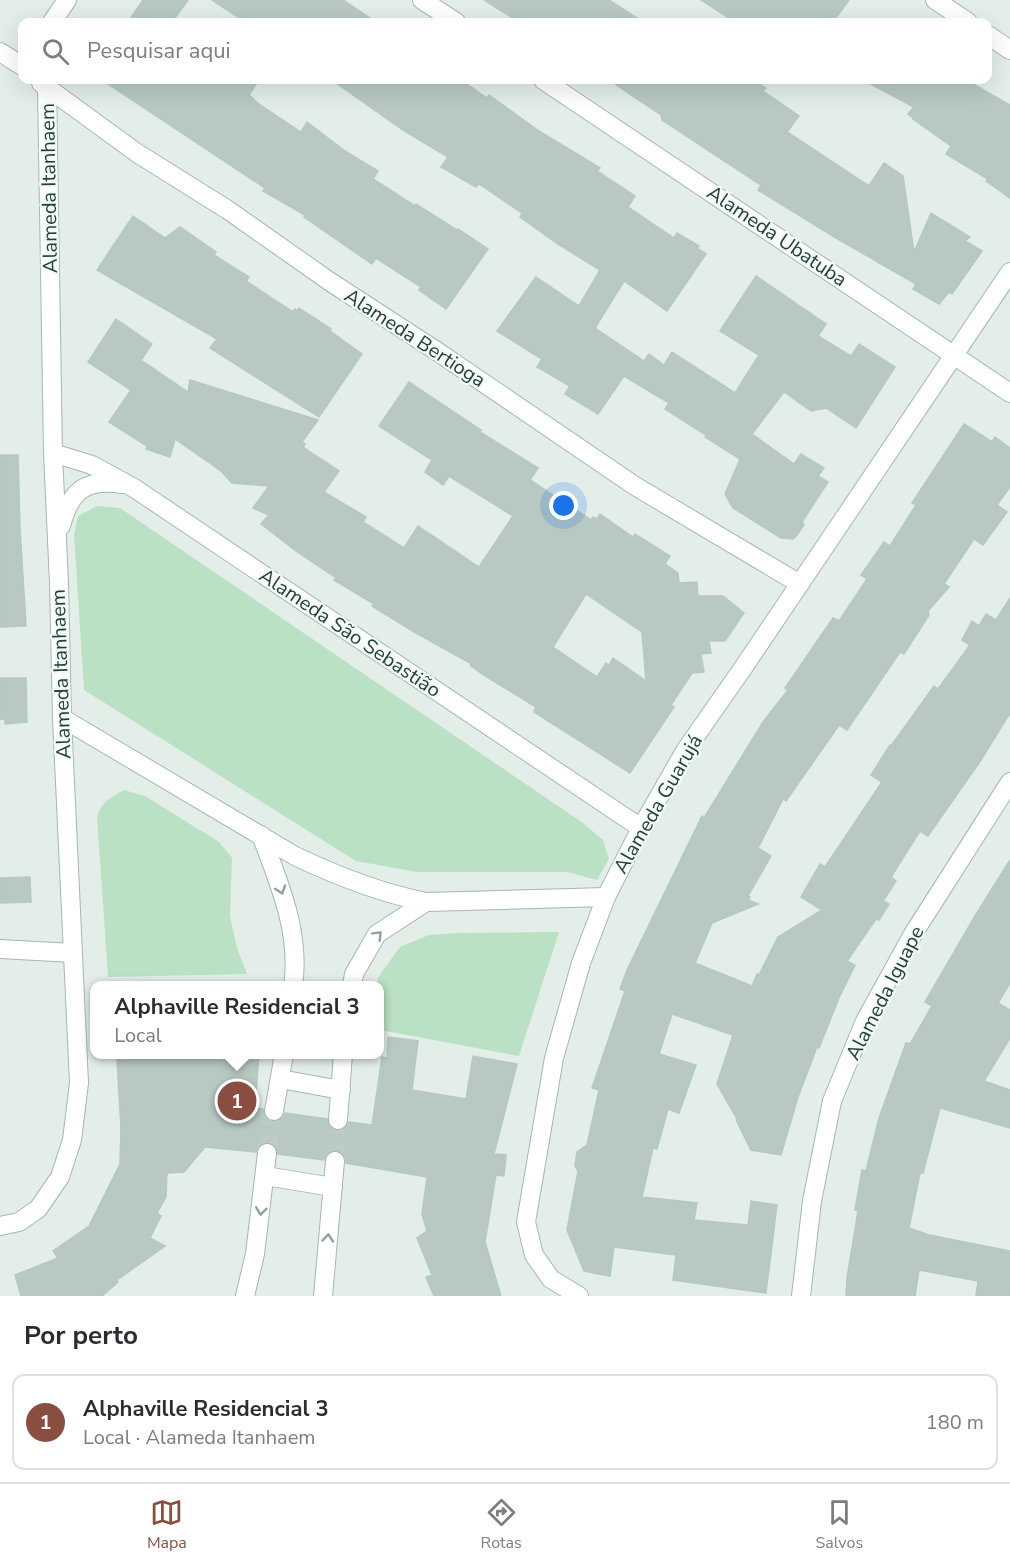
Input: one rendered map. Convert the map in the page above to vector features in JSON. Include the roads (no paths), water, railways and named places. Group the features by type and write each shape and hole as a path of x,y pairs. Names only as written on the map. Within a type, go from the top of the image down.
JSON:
{"street":[{"path":"55,18 67,0"},
{"path":"422,0 450,18"},
{"path":"935,0 963,18"},
{"path":"992,38 1010,50"},
{"path":"0,52 18,63"},
{"name":"Alameda Itanhaem","path":"0,1226 19,1222 38,1209 60,1177 72,1140 79,1083 52,453 42,84"},
{"name":"Alameda Bertioga","path":"43,84 137,153 228,210 329,281 438,352 634,486 800,585"},
{"name":"Alameda Ubatuba","path":"549,84 1010,393"},
{"name":"Alameda Guarujá","path":"579,1296 551,1279 534,1255 526,1222 554,1058 581,963 606,897 640,828 685,751 800,585 1010,272"},
{"name":"Alameda São Sebastião","path":"52,453 92,465 128,485 640,828"},
{"path":"57,540 69,500 80,489 111,482 128,485"},
{"path":"62,718 295,856 329,872 397,897 426,902 606,897"},
{"name":"Alameda Iguape","path":"801,1296 812,1201 832,1101 865,1022 913,934 1010,782"},
{"path":"261,835 289,914 294,950 294,981"},
{"path":"353,981 354,974 376,934 426,902"},
{"path":"0,949 73,953"},
{"path":"274,1111 283,1059"},
{"path":"338,1120 343,1059"},
{"path":"280,1079 341,1090"},
{"path":"245,1296 255,1254 267,1153"},
{"path":"323,1296 335,1161"},
{"path":"265,1176 333,1187"}],"tunnel":[{"path":"267,1153 274,1111"},
{"path":"335,1161 338,1120"}],"place":[{"name":"Alphaville Residencial 3","path":"237,1101"}]}
